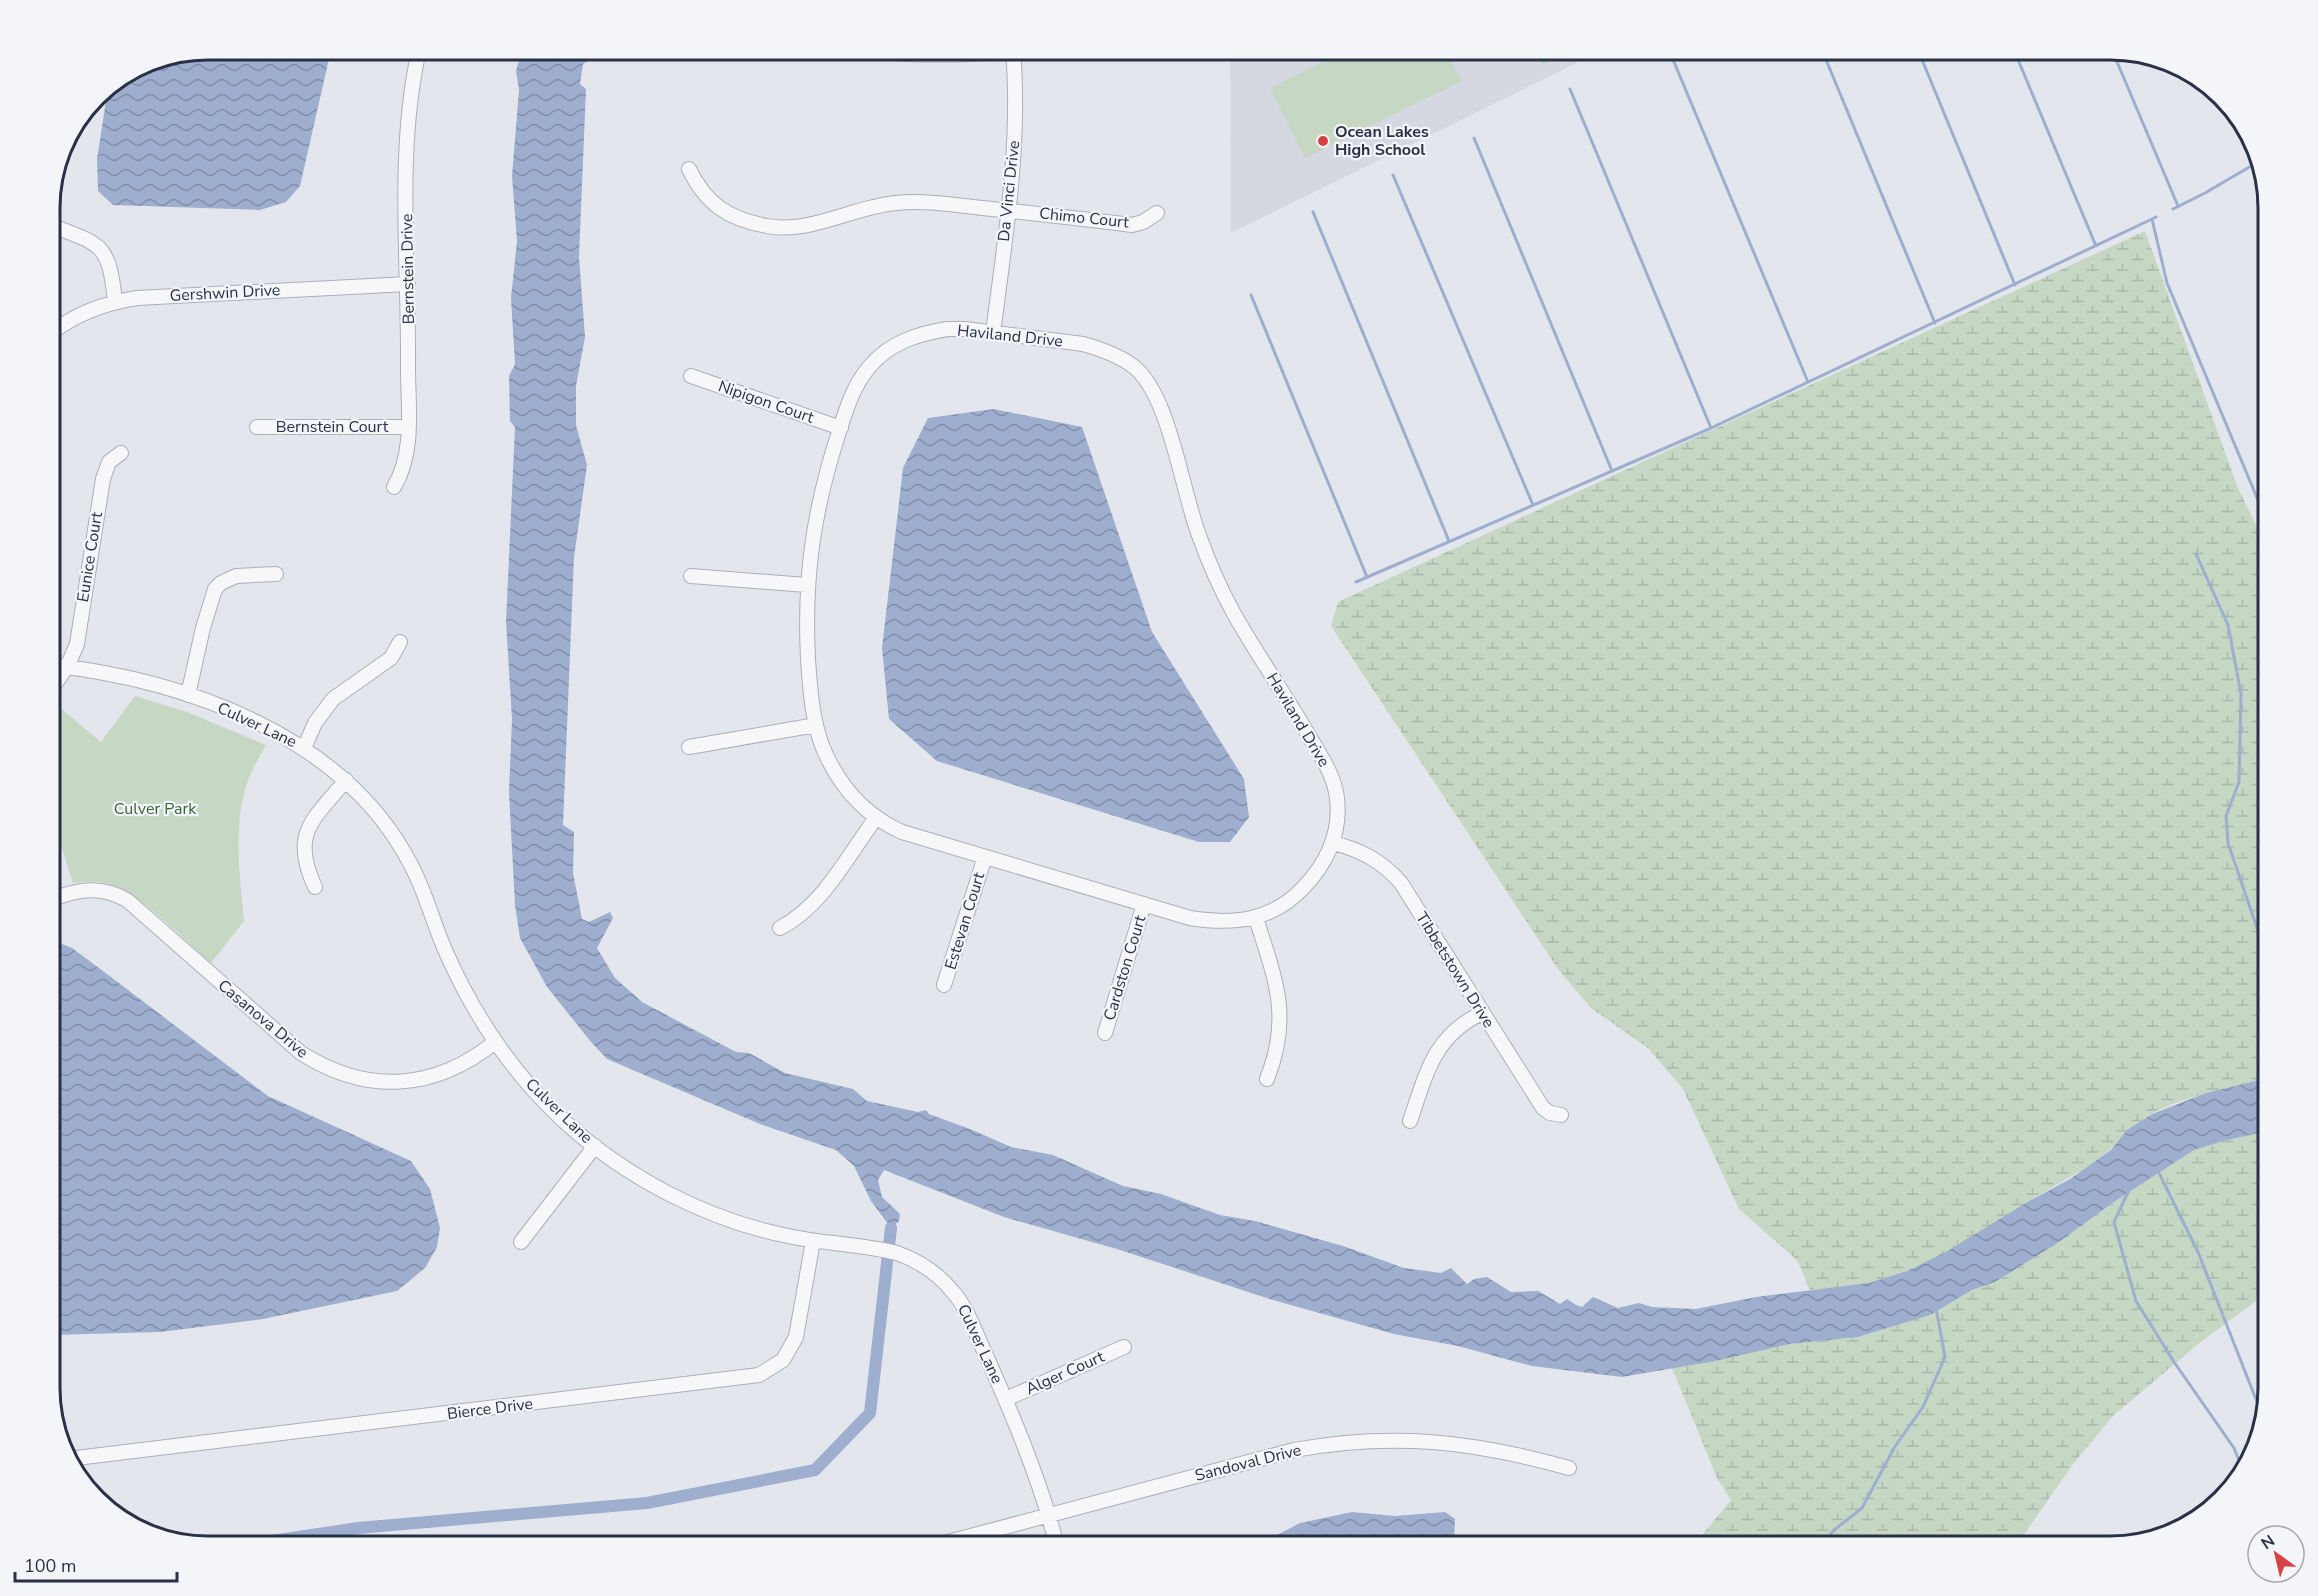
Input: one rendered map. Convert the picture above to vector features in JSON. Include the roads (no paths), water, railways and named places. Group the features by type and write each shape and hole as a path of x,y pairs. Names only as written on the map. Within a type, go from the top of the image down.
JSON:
{"street":[{"name":"Bernstein Drive","path":"394,487 405,463 408,427 407,186 409,116 417,60"},
{"name":"Da Vinci Drive","path":"993,333 1008,211 1015,117 1013,60"},
{"name":"Chimo Court","path":"689,169 697,185 716,206 731,215 767,226 807,225 863,208 920,202 1132,225 1143,222 1157,213"},
{"path":"60,229 89,240 105,254 111,265 115,302"},
{"name":"Gershwin Drive","path":"60,327 77,315 115,302 137,298 408,284"},
{"name":"Haviland Drive","path":"947,329 1083,344 1101,349 1134,367 1152,388 1159,402 1194,522 1215,575 1233,612 1298,716 1333,780 1338,812 1333,843 1322,864 1295,897 1271,913 1256,918 1229,922 1190,918 902,832 876,818 853,797 841,782 822,746 816,725 809,673 807,585 812,539 823,480 840,428 850,399 861,378 872,364 896,344 912,337 947,329"},
{"name":"Nipigon Court","path":"691,376 840,428"},
{"name":"Bernstein Court","path":"257,427 408,427"},
{"name":"Eunice Court","path":"60,677 77,644 105,470 109,462 121,453"},
{"path":"188,695 211,596 215,590 221,583 236,576 276,574"},
{"path":"691,576 807,585"},
{"path":"304,748 315,723 333,699 391,658 400,642"},
{"name":"Culver Lane","path":"60,666 116,676 188,695 242,716 280,733 346,780 382,818 411,864 461,985 495,1042 537,1094 595,1146 635,1173 691,1204 752,1227 813,1240 897,1253 924,1266 939,1277 957,1296 1006,1399 1042,1490 1054,1536"},
{"path":"690,747 816,725"},
{"path":"315,887 306,867 303,848 308,826 346,780"},
{"path":"780,928 794,921 818,898 876,818"},
{"name":"Tibbetstown Drive","path":"1333,843 1366,854 1389,869 1411,899 1543,1108 1550,1113 1561,1115"},
{"name":"Estevan Court","path":"944,985 985,857"},
{"name":"Casanova Drive","path":"60,897 92,889 116,894 127,900 301,1053 318,1064 351,1077 394,1083 431,1077 469,1060 495,1042"},
{"name":"Cardston Court","path":"1105,1033 1144,904"},
{"path":"1256,918 1274,976 1280,1010 1279,1042 1267,1079"},
{"path":"1410,1121 1438,1048 1458,1026 1482,1013"},
{"path":"521,1242 595,1146"},
{"name":"Bierce Drive","path":"78,1458 759,1375 783,1360 796,1337 813,1240"},
{"name":"Alger Court","path":"1006,1399 1124,1347"},
{"name":"Sandoval Drive","path":"970,1536 1294,1450 1362,1441 1404,1440 1469,1445 1526,1456 1569,1468"}],"water":[{"path":"198,60 329,60 300,186 286,202 260,210 113,205 98,191 97,159 106,100 126,85 151,71"},
{"path":"519,60 590,60 583,64 580,84 586,89 579,257 585,337 576,386 576,425 587,465 574,557 563,825 574,832 573,873 582,919 589,922 610,912 613,918 597,948 615,978 642,1002 736,1052 749,1053 785,1073 853,1089 867,1101 918,1112 926,1110 929,1114 1011,1147 1053,1155 1123,1186 1161,1194 1220,1215 1255,1221 1343,1246 1404,1268 1441,1273 1451,1268 1467,1284 1474,1279 1487,1277 1511,1292 1538,1291 1560,1304 1567,1299 1582,1307 1593,1297 1618,1308 1639,1303 1652,1307 1696,1309 1756,1297 1869,1283 1907,1271 1946,1252 2029,1201 2070,1179 2111,1150 2127,1130 2152,1114 2206,1093 2258,1080 2258,1133 2194,1150 2114,1202 2056,1244 1995,1282 1972,1290 1930,1315 1858,1337 1790,1344 1715,1361 1622,1377 1532,1366 1458,1346 1394,1334 1273,1300 1117,1249 1004,1217 884,1170 878,1180 882,1197 900,1214 899,1221 891,1228 871,1201 854,1166 836,1150 760,1124 607,1059 547,987 520,938 515,905 509,792 512,719 506,622 515,427 510,421 509,376 515,364 511,298 517,241 512,176 519,90 516,71"},
{"path":"994,409 1082,427 1152,632 1244,779 1249,817 1230,842 1199,842 937,761 889,719 882,648 903,468 928,418"},
{"path":"60,943 72,948 268,1096 411,1161 430,1189 440,1228 437,1247 425,1268 397,1291 263,1319 160,1332 60,1335"},
{"path":"1352,1512 1395,1516 1445,1512 1455,1519 1454,1536 1275,1536 1300,1523"}],"waterway":[{"path":"1673,60 1808,382"},
{"path":"1826,60 1935,323"},
{"path":"1922,60 2015,285"},
{"path":"2018,60 2096,246"},
{"path":"2116,60 2178,206"},
{"path":"1570,89 1711,428"},
{"path":"1474,138 1612,471"},
{"path":"2173,209 2252,166"},
{"path":"1393,175 1533,505"},
{"path":"1313,212 1449,541"},
{"path":"2156,217 2152,219 2167,283 2258,500"},
{"path":"1356,582 1709,429 2152,219"},
{"path":"1251,295 1367,577"},
{"path":"2196,554 2228,625 2241,694 2239,782 2226,816 2228,843 2258,930"},
{"path":"2158,1171 2198,1252 2257,1403"},
{"path":"2129,1190 2114,1222 2136,1301 2174,1362 2234,1448 2239,1461"},
{"path":"305,1536 358,1528 647,1503 815,1470 870,1413 891,1228"},
{"path":"1829,1536 1862,1508 1894,1448 1923,1407 1945,1357 1936,1308"}],"place":[{"name":"Ocean Lakes High School","path":"1323,141"}],"park label":[{"name":"Culver Park","path":"155,809"}]}
